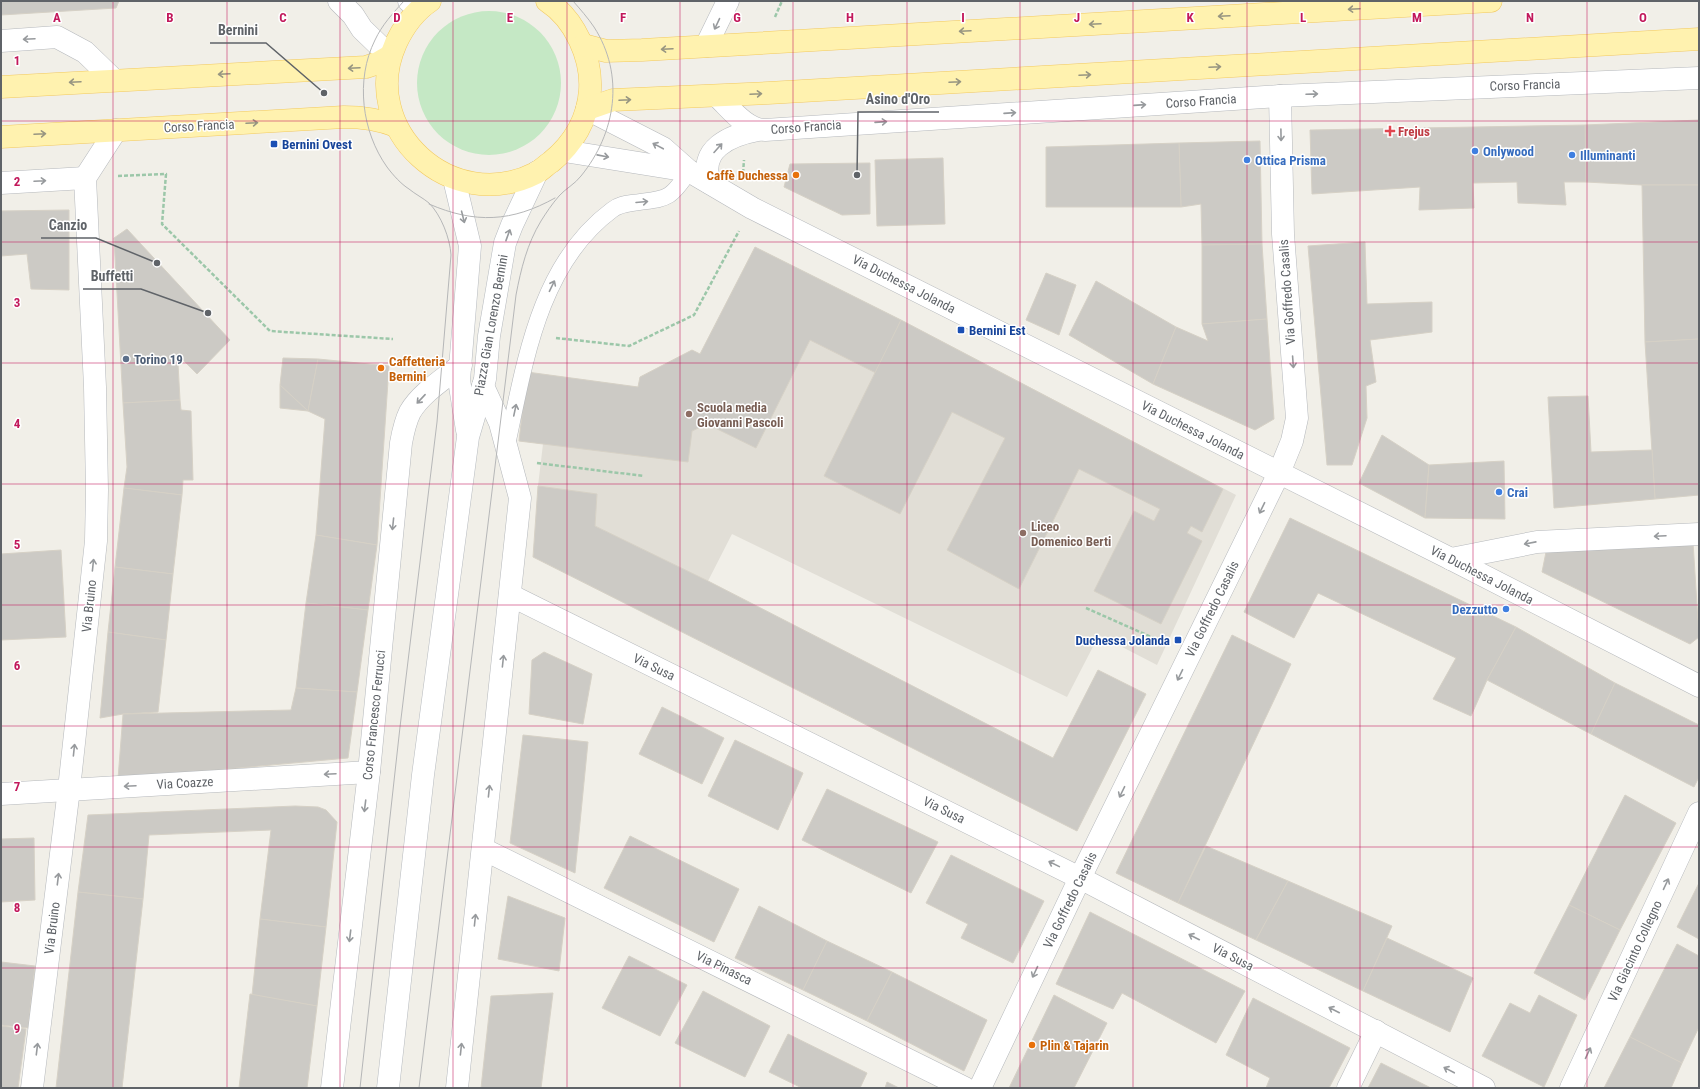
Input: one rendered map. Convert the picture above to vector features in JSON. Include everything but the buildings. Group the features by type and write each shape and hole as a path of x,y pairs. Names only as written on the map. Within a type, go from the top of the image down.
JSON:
{"main road":[{"name":"Piazza Gian Lorenzo Bernini","path":"421,3 403,29 390,56 387,76 387,95 396,126 407,144 428,164 454,179 482,185 510,182 537,172 564,151 578,132 587,109 590,90 588,64 583,45 571,24 548,1"},
{"path":"583,45 606,51 1491,1"},
{"path":"587,109 613,100 717,96 1699,39"},
{"path":"1,87 366,67 378,63 390,56"},
{"name":"Corso Francia","path":"1,137 344,117 380,120 396,126"}],"street":[{"path":"339,1 353,15 362,29 390,56"},
{"path":"706,46 728,1"},
{"path":"1,41 57,37 86,52 114,80"},
{"name":"Corso Francia","path":"717,96 749,125 758,130 1280,96 1699,78"},
{"name":"Via Goffredo Casalis","path":"980,1088 1080,878 1279,473 1292,441 1297,418 1283,234 1280,96"},
{"name":"Via Duchessa Jolanda","path":"587,109 663,148 688,171 752,208 1451,559 1699,686"},
{"path":"1,183 85,178 116,130"},
{"path":"710,183 707,176 708,163 716,148 724,141 735,135 758,130"},
{"name":"Via Duchessa Jolanda","path":"564,151 688,171"},
{"name":"Piazza Gian Lorenzo Bernini","path":"468,437 483,386 489,336 505,243 537,172"},
{"name":"Via Bruino","path":"32,1088 70,789 96,540 97,490 94,387 85,178"},
{"name":"Piazza Gian Lorenzo Bernini","path":"454,179 470,246 459,380 468,437"},
{"name":"Corso Francesco Ferrucci","path":"332,1088 369,772 401,443 404,427 410,412 420,399 461,365"},
{"path":"457,1088 520,498 500,423 483,386"},
{"path":"388,1088 423,775 468,437"},
{"path":"1451,559 1537,542 1699,534"},
{"name":"Via Susa","path":"510,595 1080,878 1484,1088"},
{"name":"Via Coazze","path":"1,794 369,772"},
{"name":"Via Giacinto Collegno","path":"1571,1088 1699,813"},
{"name":"Via Pinasca","path":"483,849 965,1088"},
{"path":"1348,1088 1376,1032"}],"lane":[{"path":"508,454 532,335 551,286 568,256 582,238 614,209 623,204 659,200 667,196 674,191 688,171"}],"path":[{"path":"552,338 629,346 694,315 752,208 742,183 744,158"},
{"path":"85,178 166,174 162,224 270,331 393,339"},
{"path":"508,454 644,476"},
{"path":"1086,608 1190,655"}],"shaded area":[{"path":"755,247 901,320 1236,495 1157,665 1099,635 1067,697 732,534 708,581 595,526 597,494 538,486 543,444 519,441 527,372 638,387 640,377 692,350 700,354"}],"green space":[{"path":"482,11 496,11 523,19 535,27 545,37 556,55 560,69 560,97 556,111 545,129 535,139 517,150 496,155 482,155 455,147 443,139 433,129 422,111 417,90 417,76 425,49 433,37 443,27 461,16"}],"tram line":[{"path":"360,1088 400,727 437,422 451,255 447,234 441,220 429,203 403,185 387,167 378,153 367,122 363,89 369,56 381,29 404,1"},
{"path":"419,1088 516,295 525,257 536,230 556,199 561,193 579,179 593,159 609,123 612,103 613,84 610,64 604,45 587,17 573,1"},
{"path":"429,204 462,215 493,218 524,212 555,198"}],"place":[{"name":"Bernini","path":"324,93"},
{"name":"Frejus","path":"1390,131"},
{"name":"Bernini Ovest","path":"274,144"},
{"name":"Onlywood","path":"1475,151"},
{"name":"Illuminanti","path":"1572,155"},
{"name":"Ottica Prisma","path":"1247,160"},
{"name":"Caffè Duchessa","path":"796,175"},
{"name":"Asino d'Oro","path":"857,175"},
{"name":"Canzio","path":"157,263"},
{"name":"Buffetti","path":"208,313"},
{"name":"Bernini Est","path":"961,330"},
{"name":"Torino 19","path":"126,359"},
{"name":"Caffetteria Bernini","path":"381,368"},
{"name":"Scuola media Giovanni Pascoli","path":"689,414"},
{"name":"Crai","path":"1499,492"},
{"name":"Liceo Domenico Berti","path":"1023,533"},
{"name":"Dezzutto","path":"1506,609"},
{"name":"Duchessa Jolanda","path":"1178,640"},
{"name":"Plin & Tajarin","path":"1032,1045"}]}
